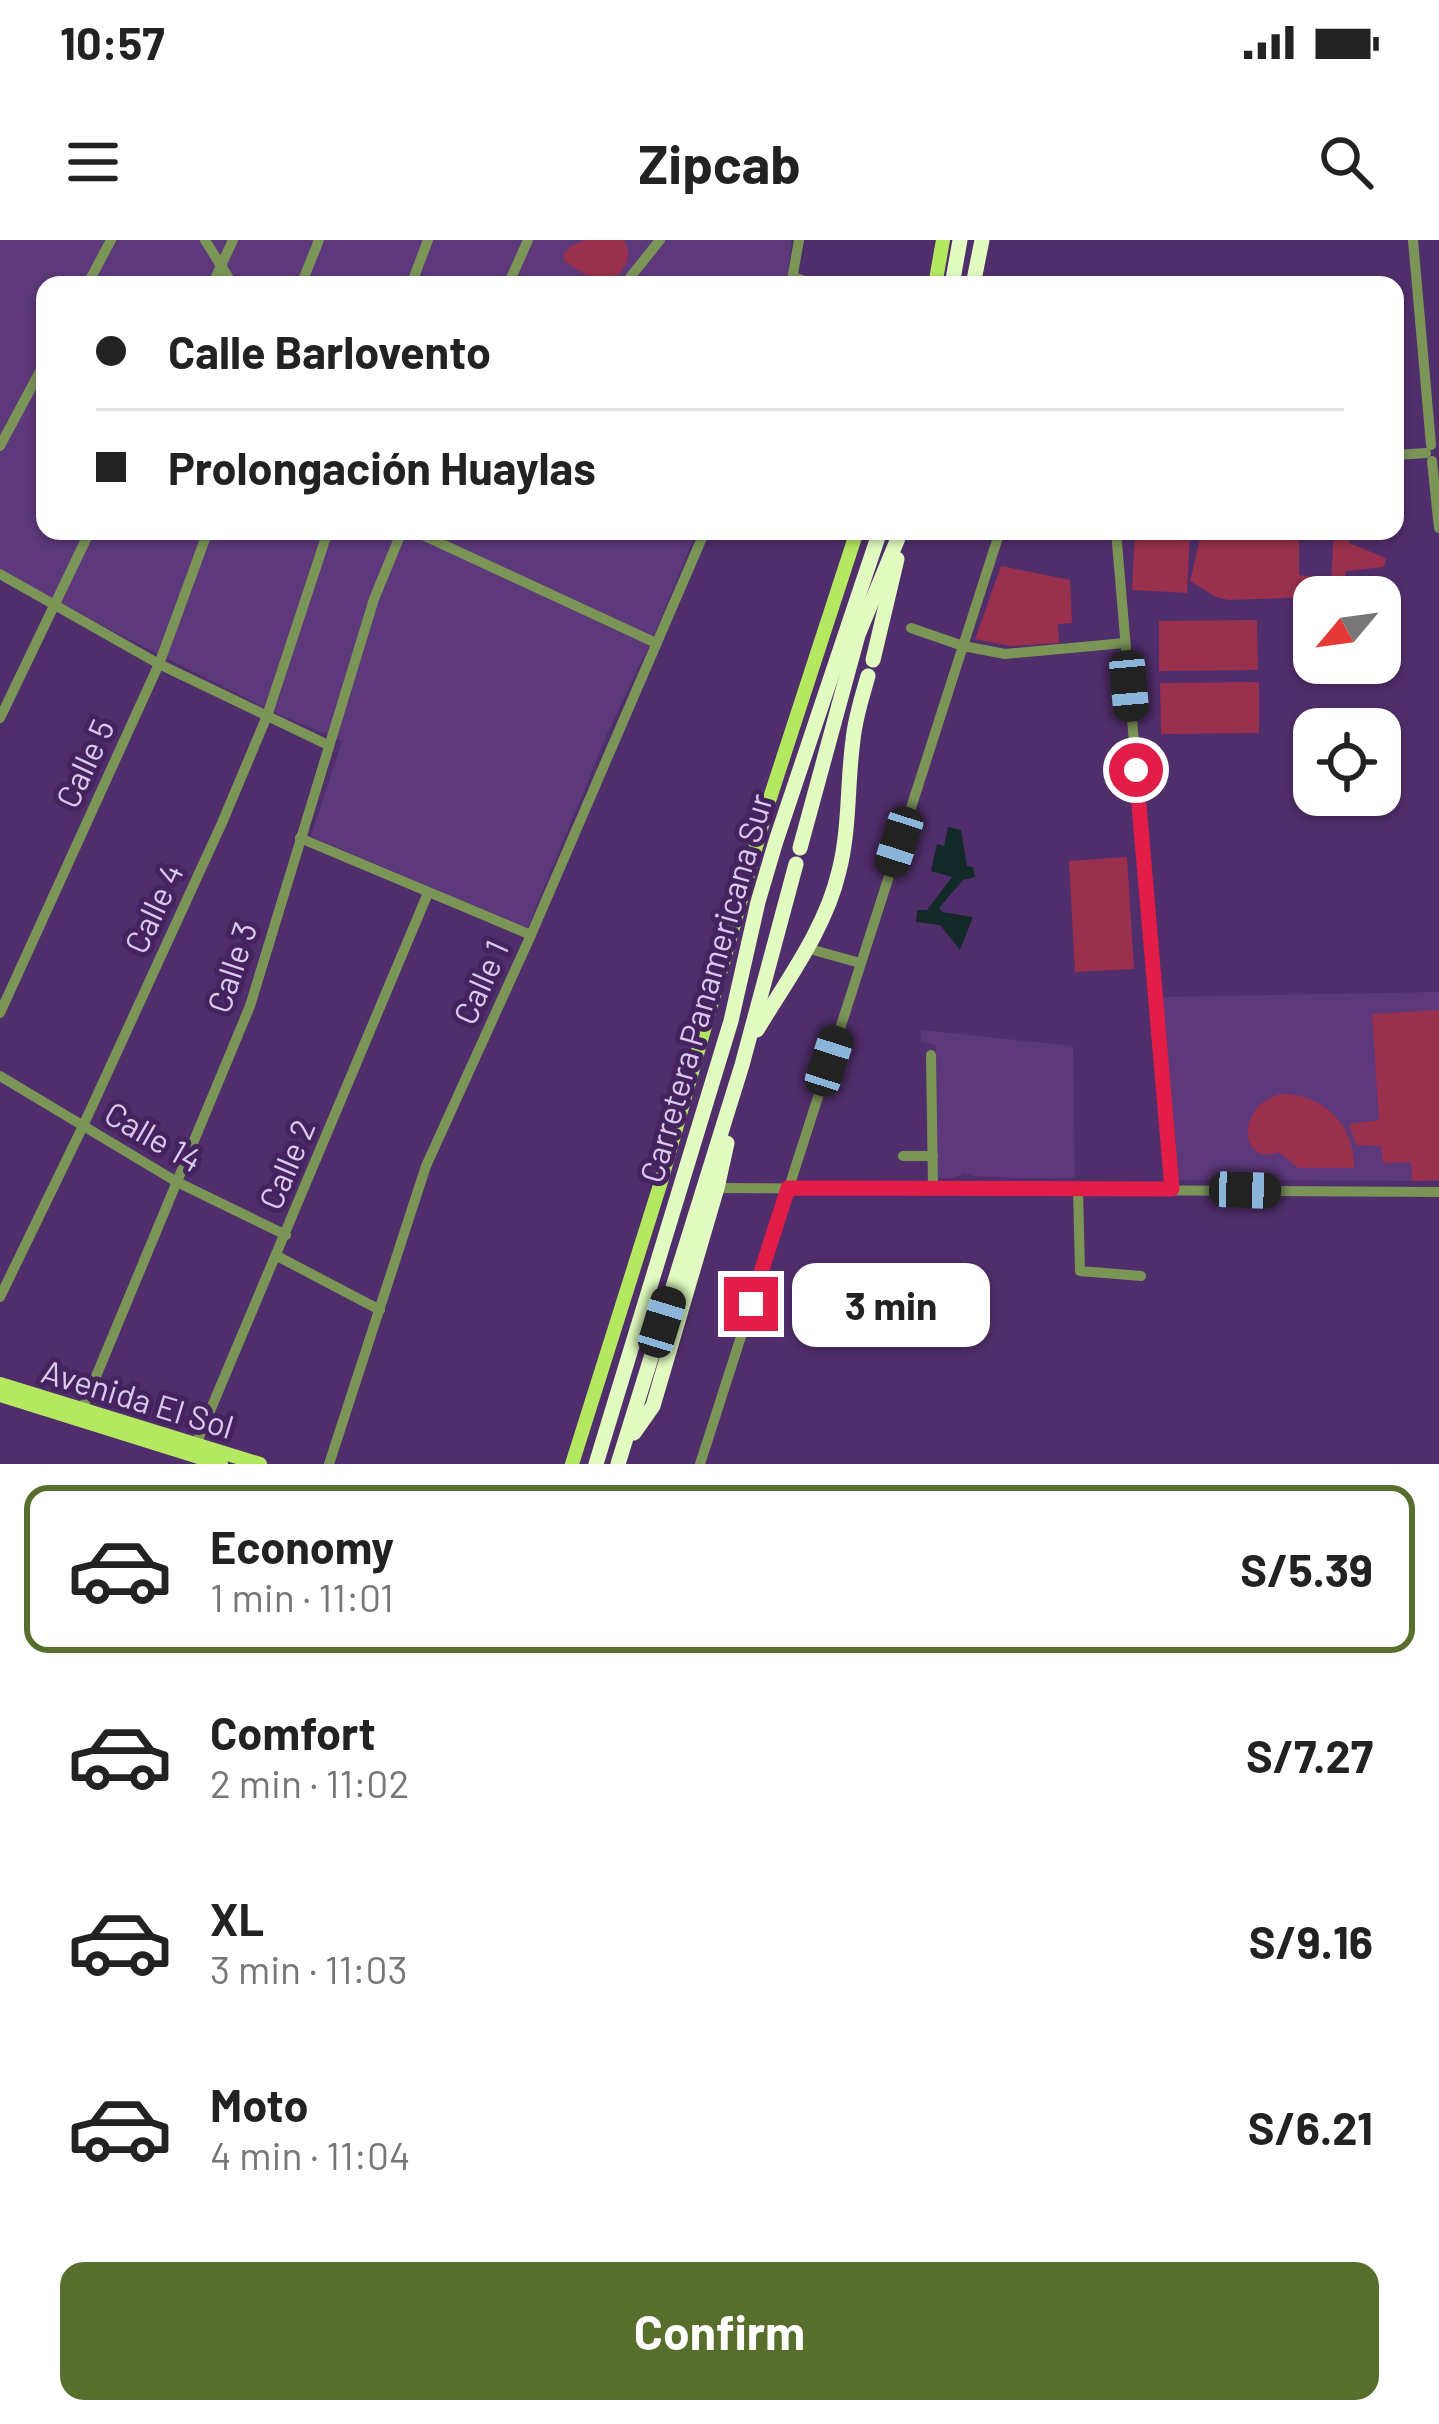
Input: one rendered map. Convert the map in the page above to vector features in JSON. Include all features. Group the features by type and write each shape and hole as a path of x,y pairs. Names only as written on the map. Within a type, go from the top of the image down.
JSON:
{"highway":[{"path":"954,276 961,240"},
{"path":"975,276 982,240"},
{"name":"Carretera Panamericana Sur","path":"596,1464 731,1021 776,842 877,540"},
{"name":"Carretera Panamericana Sur","path":"621,1457 744,1056 859,635 898,540"},
{"name":"Carretera Panamericana Sur","path":"744,1056 806,948 838,877 847,838 853,736 889,600 899,540"},
{"path":"621,1457 653,1406 717,1188 744,1056"}],"main road":[{"path":"937,276 943,240"},
{"path":"572,1464 661,1185 768,804 854,540"},
{"name":"Avenida El Sol","path":"0,1384 193,1450 221,1464"},
{"name":"Avenida El Sol","path":"0,1395 193,1450 260,1464"}],"street":[{"path":"92,276 111,240"},
{"path":"205,240 227,276"},
{"path":"216,276 233,240"},
{"path":"305,276 319,240"},
{"path":"414,276 428,240"},
{"path":"512,276 528,240"},
{"path":"631,276 660,240"},
{"path":"793,276 799,240"},
{"path":"1413,240 1439,528"},
{"path":"0,446 36,379"},
{"path":"1404,455 1434,453"},
{"path":"0,718 86,540"},
{"name":"Calle 5","path":"0,1013 159,664 205,540"},
{"name":"Calle 4","path":"0,1297 83,1126 268,716 325,540"},
{"name":"Calle 3","path":"82,1410 250,1006 374,599 398,540"},
{"path":"433,540 656,643"},
{"name":"Calle 1","path":"329,1464 426,1166 701,540"},
{"path":"700,1464 997,540"},
{"path":"1117,540 1172,1189"},
{"path":"0,574 159,664 328,745"},
{"path":"910,628 1005,655 1125,644"},
{"path":"300,838 531,935"},
{"name":"Calle 2","path":"193,1450 428,893"},
{"path":"806,948 860,963"},
{"path":"932,1055 933,1188"},
{"name":"Calle 14","path":"0,1076 177,1182 286,1234"},
{"path":"903,1156 932,1156"},
{"path":"717,1188 1439,1192"},
{"path":"1078,1189 1080,1271 1141,1276"},
{"path":"277,1256 380,1310"}],"shaded area":[{"path":"0,240 792,240 787,276 36,276 36,540 693,540 527,929 311,836 342,741 61,605 0,568"},
{"path":"585,240 624,240 626,264 617,276 588,276 565,262 563,255"},
{"path":"1135,540 1190,540 1187,593 1132,590"},
{"path":"1200,540 1299,540 1299,575 1306,576 1293,576 1293,598 1216,597 1190,581"},
{"path":"1333,540 1349,540 1386,558 1384,567 1346,571 1345,576 1331,576"},
{"path":"1001,566 1070,580 1072,623 1058,624 1059,643 1010,646 975,639"},
{"path":"1257,620 1258,670 1159,671 1159,621"},
{"path":"1259,682 1259,733 1161,734 1160,683"},
{"path":"948,827 961,830 967,866 973,867 975,877 963,880 939,908 973,917 960,950 940,925 916,922 917,910 927,910 952,877 931,871 937,844 944,846"},
{"path":"1127,857 1134,969 1075,972 1069,861"},
{"path":"1439,992 1439,1181 1178,1180 1162,997"},
{"path":"1439,1010 1439,1180 1412,1181 1411,1162 1383,1163 1381,1146 1356,1145 1349,1124 1379,1120 1372,1014"},
{"path":"921,1030 1073,1046 1075,1178 964,1173 936,1178 936,1045 920,1042"},
{"path":"1279,1094 1309,1099 1333,1114 1349,1138 1354,1168 1298,1168 1279,1152 1267,1154 1252,1147 1250,1120 1263,1102"}],"route":[{"path":"751,1304 788,1188 1172,1189 1136,770"}]}
